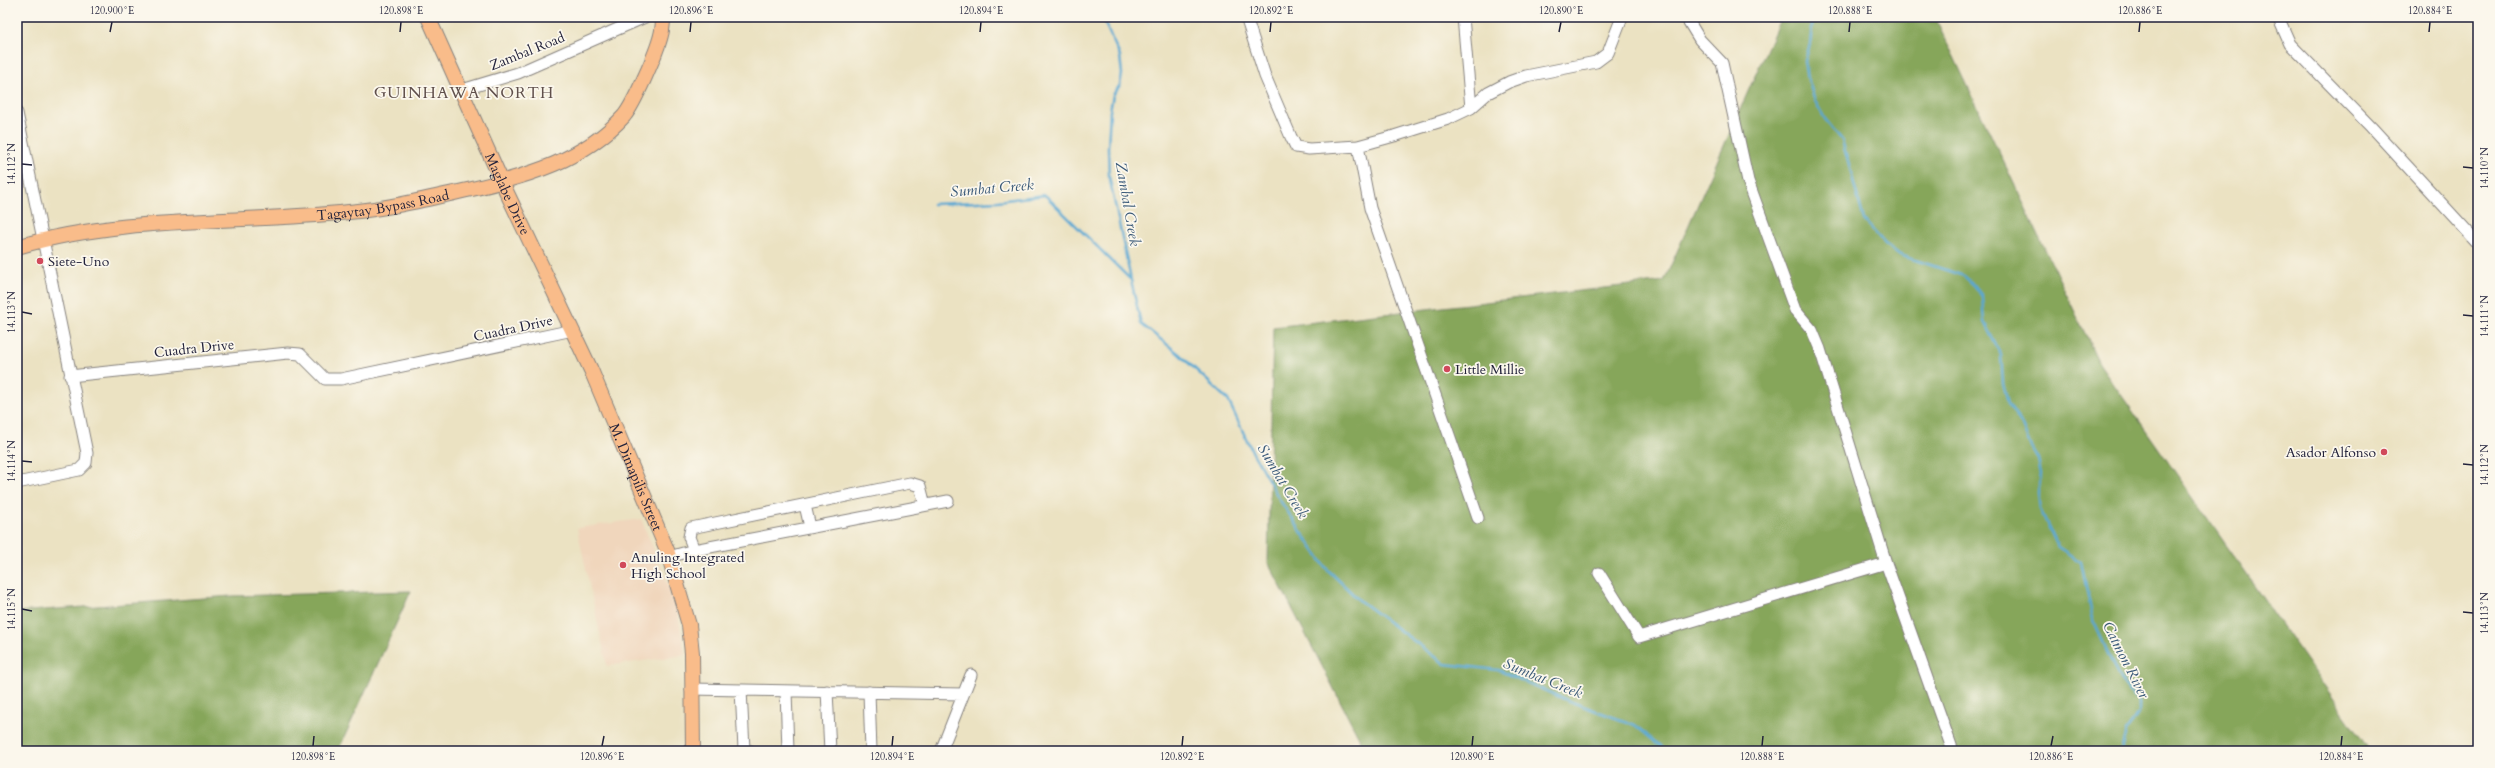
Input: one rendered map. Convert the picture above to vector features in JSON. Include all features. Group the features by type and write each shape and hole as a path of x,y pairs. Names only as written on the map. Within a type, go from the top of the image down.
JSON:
{"main road":[{"name":"Maglabe Drive","path":"428,17 502,182 591,370"},
{"name":"Tagaytay Bypass Road","path":"17,247 42,239 191,220 348,213 399,205 502,182 558,164 594,140 620,119 629,108 661,35 664,17"},
{"name":"M. Dimapilis Street","path":"591,370 669,557 689,625 692,653 693,751"}],"street":[{"name":"Zambal Road","path":"462,90 518,73 645,17"},
{"path":"1246,17 1265,76 1296,147 1309,149 1358,146 1448,119 1471,108 1488,93 1509,82 1602,59 1611,48 1622,17"},
{"path":"1463,17 1471,108"},
{"path":"1686,17 1700,40 1722,63 1748,181 1795,310 1815,336 1886,563 1953,751"},
{"path":"2278,17 2290,44 2371,127 2478,243"},
{"path":"17,113 87,453 86,463 79,470 68,474 17,483"},
{"path":"1358,146 1370,208 1448,437 1478,518"},
{"name":"Cuadra Drive","path":"70,376 288,353 300,354 325,379 341,380 573,330"},
{"path":"694,550 689,537 691,528 915,483 920,486 925,505"},
{"path":"669,557 694,550 948,501"},
{"path":"805,505 810,527"},
{"path":"1599,573 1639,637 1886,563"},
{"path":"941,751 971,675"},
{"path":"692,689 963,694"},
{"path":"741,690 744,749 750,751"},
{"path":"786,691 788,751"},
{"path":"827,691 830,751"},
{"path":"870,692 872,751"}],"shaded area":[{"name":"Anuling Integrated High School","path":"641,519 676,603 685,655 607,666 577,528"}],"green space":[{"path":"1781,17 1935,17 2099,363 2370,751 1366,751 1268,562 1273,327 1664,281"},
{"path":"411,591 338,751 17,751 17,612 231,596"}],"waterway":[{"name":"Zambal Creek","path":"1102,17 1120,56 1122,74 1120,85 1113,95 1110,111 1108,148 1109,176 1131,280"},
{"name":"Catmon River","path":"1813,17 1810,44 1805,61 1808,79 1815,101 1825,119 1842,140 1864,220 1885,244 1900,255 1964,276 1975,286 1982,297 1984,322 2001,355 2003,384 2008,403 2021,423 2030,445 2038,459 2041,474 2038,493 2040,509 2058,547 2081,562 2093,620 2120,679 2138,702 2138,714 2126,731 2121,751"},
{"name":"Sumbat Creek","path":"933,204 998,201 1045,195 1131,280 1141,324 1178,353 1228,400 1253,453 1281,502 1326,568 1360,601 1445,664 1498,670 1569,701 1635,725 1666,751"}],"place":[{"name":"Siete-Uno","path":"40,261"},
{"name":"Little Millie","path":"1447,369"},
{"name":"Asador Alfonso","path":"2384,452"},
{"name":"Anuling Integrated High School","path":"623,565"}],"district":[{"name":"GUINHAWA NORTH","path":"464,92"}]}
